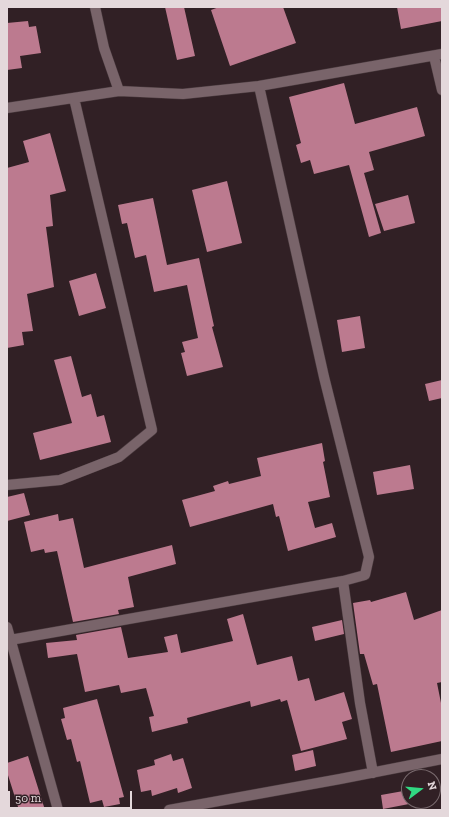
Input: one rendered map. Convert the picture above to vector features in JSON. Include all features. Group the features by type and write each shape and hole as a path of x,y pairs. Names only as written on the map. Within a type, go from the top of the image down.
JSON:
{"street":[{"path":"96,7 104,48 119,91"},
{"path":"7,108 119,91 183,94 259,86 438,55 442,90"},
{"path":"10,640 343,581 365,575 369,557 324,377 259,86"},
{"path":"7,485 60,480 97,466 119,457 152,430 74,98"},
{"path":"343,581 360,704 373,773"},
{"path":"7,627 58,810"},
{"path":"169,810 442,759"}],"building":[{"path":"165,7 184,7 195,56 177,60"},
{"path":"219,7 283,7 296,43 230,66 211,10"},
{"path":"397,7 442,7 442,21 401,29"},
{"path":"28,21 29,27 36,26 41,53 20,56 22,68 7,70 7,23"},
{"path":"344,83 355,124 417,107 425,136 369,152 374,170 364,173 381,233 369,237 349,165 314,174 310,160 301,163 296,145 301,143 289,97"},
{"path":"50,133 66,191 50,195 53,226 46,227 54,287 27,294 33,331 22,332 24,345 7,348 7,168 29,162 23,141"},
{"path":"227,181 242,243 207,252 192,190"},
{"path":"408,195 415,223 384,231 375,204"},
{"path":"153,198 167,265 199,258 214,326 212,327 223,367 187,376 181,353 185,352 182,342 198,338 187,285 154,292 146,255 135,258 127,223 122,224 118,205"},
{"path":"96,273 106,308 79,316 69,281"},
{"path":"360,316 365,348 342,352 337,320"},
{"path":"71,356 82,397 91,394 97,417 104,415 111,442 40,460 33,433 72,423 54,360"},
{"path":"442,380 442,398 429,401 425,384"},
{"path":"322,443 325,461 323,462 330,497 308,502 315,528 332,523 336,537 288,551 279,516 276,517 273,504 190,527 182,500 215,491 213,486 228,481 229,484 261,476 257,458"},
{"path":"410,465 414,489 377,495 373,472"},
{"path":"24,493 30,515 7,521 7,497"},
{"path":"58,514 59,521 73,518 84,568 172,545 176,564 128,577 134,607 118,610 119,614 73,622 57,551 45,553 44,549 31,552 24,522"},
{"path":"406,592 414,620 442,610 442,682 437,683 442,708 442,741 391,752 377,684 373,685 364,654 360,654 353,603 370,600 371,602"},
{"path":"243,614 257,665 292,656 298,681 309,678 315,701 344,692 352,719 342,722 347,739 301,751 287,700 281,702 280,699 251,707 250,701 187,718 188,723 152,732 149,717 154,716 146,688 121,693 119,685 85,692 77,654 48,658 46,643 77,640 76,635 121,627 128,658 168,652 164,637 177,634 181,653 233,641 227,619"},
{"path":"342,620 344,634 315,641 312,627"},
{"path":"97,699 124,797 119,798 120,804 104,807 102,800 90,803 80,761 77,762 71,739 67,740 61,719 65,718 63,708"},
{"path":"313,750 316,766 295,771 292,755"},
{"path":"171,754 173,761 183,758 192,788 178,793 177,788 152,796 151,790 141,792 137,770 155,765 154,760"},
{"path":"28,756 45,810 19,810 7,772 7,763"},
{"path":"401,791 401,806 383,809 381,795"}]}
